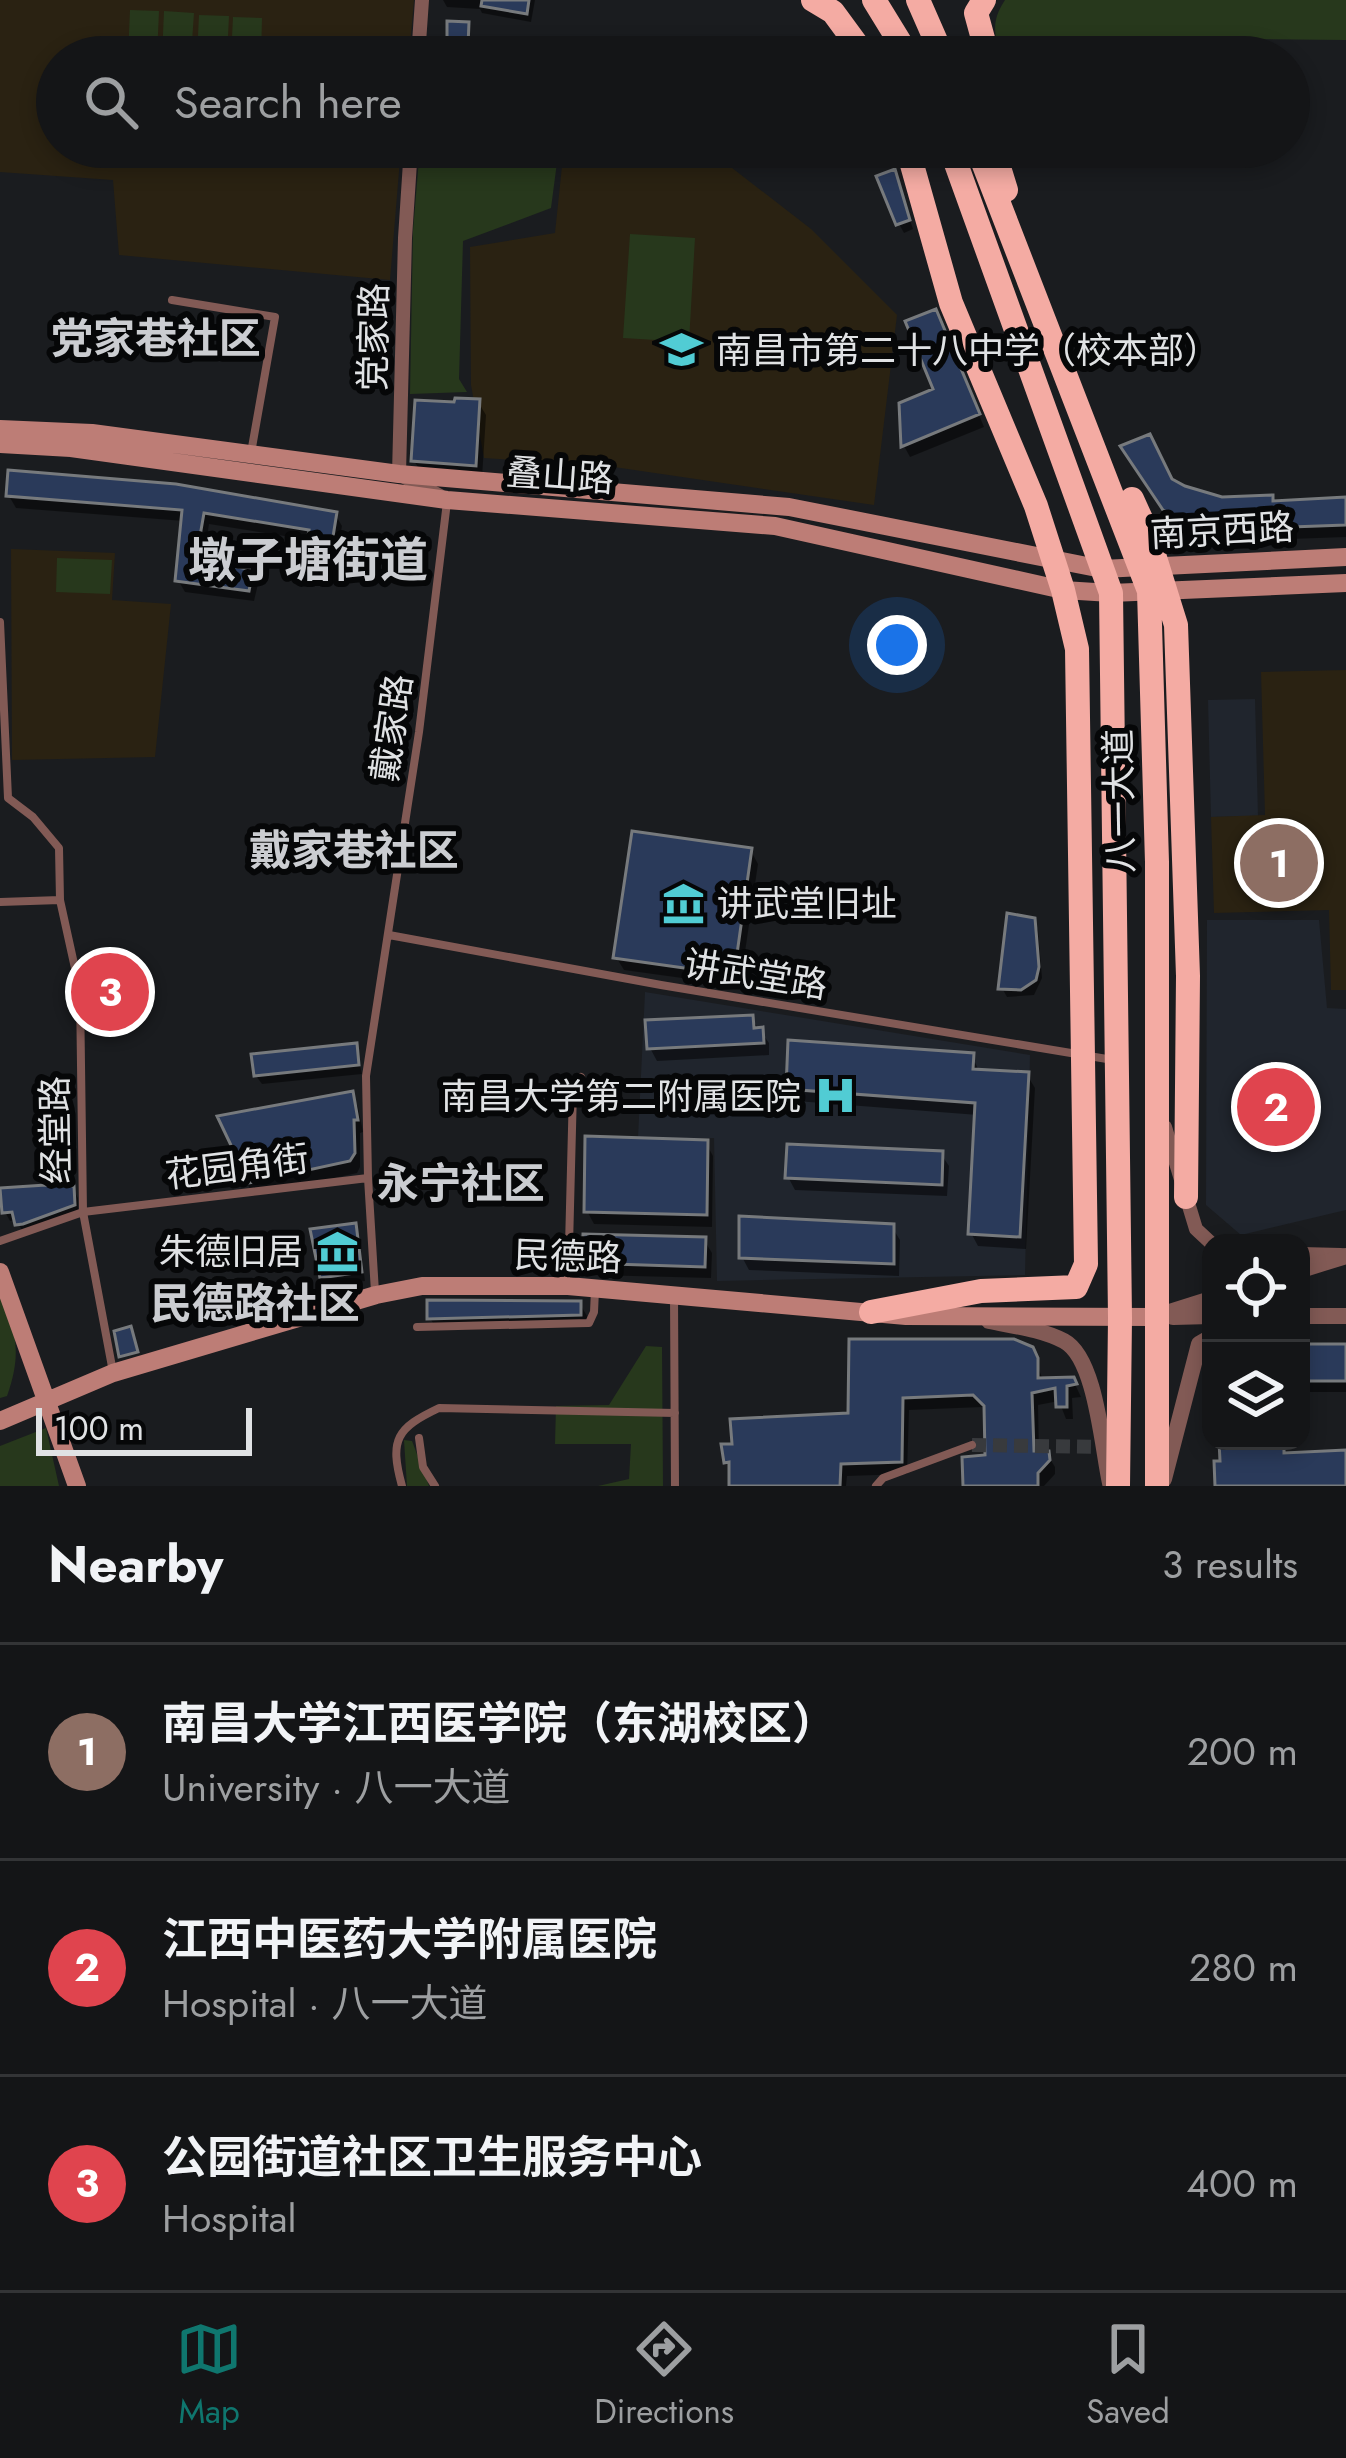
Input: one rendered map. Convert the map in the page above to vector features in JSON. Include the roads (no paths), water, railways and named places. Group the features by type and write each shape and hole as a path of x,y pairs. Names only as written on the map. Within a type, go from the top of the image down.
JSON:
{"highway":[{"path":"813,0 833,12 851,36"},
{"path":"918,0 934,36"},
{"path":"982,36 976,13 984,0"},
{"path":"876,4 896,36"},
{"path":"871,1312 981,1291 1076,1287 1086,1264 1077,649 1036,506 952,303 913,168"},
{"name":"八一大道","path":"958,168 1106,581 1120,1318 1114,1486"},
{"name":"八一大道","path":"985,168 1154,578 1154,1317 1160,1486"},
{"path":"999,168 1052,323 1148,532 1154,578 1176,626 1188,976 1186,1197"}],"main road":[{"name":"叠山路","path":"0,429 92,433 399,473 789,507 1054,562 1106,581"},
{"name":"叠山路","path":"0,444 71,448 447,500 776,526 1063,590 1106,581"},
{"name":"南京西路","path":"1106,581 1346,557"},
{"name":"南京西路","path":"1154,578 1346,583"},
{"path":"0,1273 77,1486"},
{"name":"民德路","path":"0,1420 113,1373 376,1295 422,1286 568,1286 964,1316 1154,1317"}],"street":[{"path":"419,36 422,0"},
{"name":"党家路","path":"399,473 410,168"},
{"path":"399,473 447,500"},
{"path":"1155,1096 1196,1229 1202,1235"},
{"path":"1310,1254 1346,1256"},
{"path":"1310,1267 1346,1256"},
{"path":"1154,1317 1202,1302"},
{"path":"964,1316 1066,1341 1082,1357 1114,1486"},
{"path":"1154,1317 1202,1316"},
{"path":"1160,1486 1202,1342"}],"lane":[{"path":"172,300 274,317 250,454"},
{"name":"戴家路","path":"368,1178 367,1076 447,500"},
{"name":"经堂路","path":"0,622 8,798 33,817 59,848 60,900 80,992 82,1212 113,1373"},
{"path":"0,902 60,900"},
{"name":"讲武堂路","path":"389,934 661,985 1114,1060"},
{"path":"568,1286 573,1090 581,1077"},
{"path":"368,1178 376,1295"},
{"name":"花园角街","path":"0,1241 82,1212 368,1178"},
{"path":"417,1327 589,1323 595,1288"},
{"path":"674,1294 675,1486"},
{"path":"402,1486 395,1443 406,1424 439,1408 675,1413"},
{"path":"419,1438 423,1467 435,1486"},
{"path":"879,1482 972,1445"},
{"path":"879,1482 896,1486"}],"tunnel":[{"path":"972,1445 1102,1447"}],"place":[{"name":"南昌市第二十八中学（校本部）","path":"682,350"},
{"name":"南昌大学江西医学院（东湖校区）","path":"1279,863"},
{"name":"讲武堂旧址","path":"683,903"},
{"name":"公园街道社区卫生服务中心","path":"110,992"},
{"name":"南昌大学第二附属医院","path":"835,1096"},
{"name":"江西中医药大学附属医院","path":"1276,1107"},
{"name":"朱德旧居","path":"337,1251"}],"district":[{"name":"党家巷社区","path":"156,338"},
{"name":"墩子塘街道","path":"308,560"},
{"name":"戴家巷社区","path":"354,850"},
{"name":"永宁社区","path":"461,1183"},
{"name":"民德路社区","path":"255,1303"}]}
